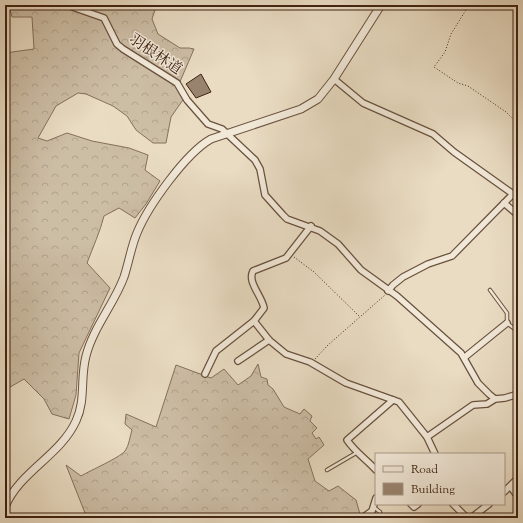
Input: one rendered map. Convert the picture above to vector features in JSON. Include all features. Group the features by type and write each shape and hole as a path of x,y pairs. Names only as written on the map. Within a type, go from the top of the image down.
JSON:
{"street":[{"name":"羽根林道","path":"67,5 104,18 117,44 122,49 172,78 180,87 190,105 208,124 218,127 226,133 255,160 260,169 264,195 287,219 311,226 338,244 361,270 401,300 465,357"},
{"path":"5,507 17,486 64,441 76,421 83,399 82,380 86,356 90,345 124,277 136,234 142,221 173,176 205,142 226,133 301,110 318,99 334,79 381,5"},
{"path":"334,79 362,102 433,134 454,152 515,194 504,203 452,256 428,264 403,277 388,291"},
{"path":"504,203 518,215"},
{"path":"204,374 216,351 254,321 264,308 263,301 251,280 251,274 257,268 279,261 290,254 311,226"},
{"path":"254,321 268,340 286,354 313,363 346,383 399,402 427,437 435,453"},
{"path":"495,399 478,383 465,357 507,323"},
{"path":"238,361 268,340"},
{"path":"427,437 473,405 487,404 495,399 518,394"},
{"path":"375,469 366,458 356,452 347,440 393,400"},
{"path":"505,491 511,487 518,478"},
{"path":"511,487 518,497"},
{"path":"362,518 375,508 375,499"},
{"path":"454,505 467,518"},
{"path":"471,518 488,505"}],"lane":[{"path":"490,290 507,313 507,323 516,330 518,328"},
{"path":"327,470 356,452"},
{"path":"375,508 380,512"}],"path":[{"path":"469,5 451,34 445,52 434,67 458,83 468,86 506,112 518,124"},
{"path":"290,254 314,272 360,317"},
{"path":"313,363 328,345 388,291"}],"green space":[{"path":"5,5 153,5 156,7 152,19 158,34 180,48 194,49 179,84 187,94 171,117 166,143 153,143 136,130 127,116 113,106 86,94 78,93 56,106 38,138 47,141 67,133 92,141 129,148 148,155 145,170 160,181 146,204 135,218 119,208 104,216 87,263 110,288 79,353 76,395 69,419 52,414 44,399 24,379 5,390 5,53 34,49 32,17 12,17 10,10 5,13"},
{"path":"258,364 261,377 267,379 268,385 273,389 284,407 300,414 304,409 312,416 310,421 317,428 312,433 316,439 319,437 324,445 308,459 315,481 329,491 338,486 356,500 360,514 355,518 87,518 66,465 81,476 122,454 128,446 132,430 125,424 126,414 156,427 176,365 211,378 224,369 238,385 251,376"}],"building":[{"path":"201,74 211,92 196,98 186,84"}]}
